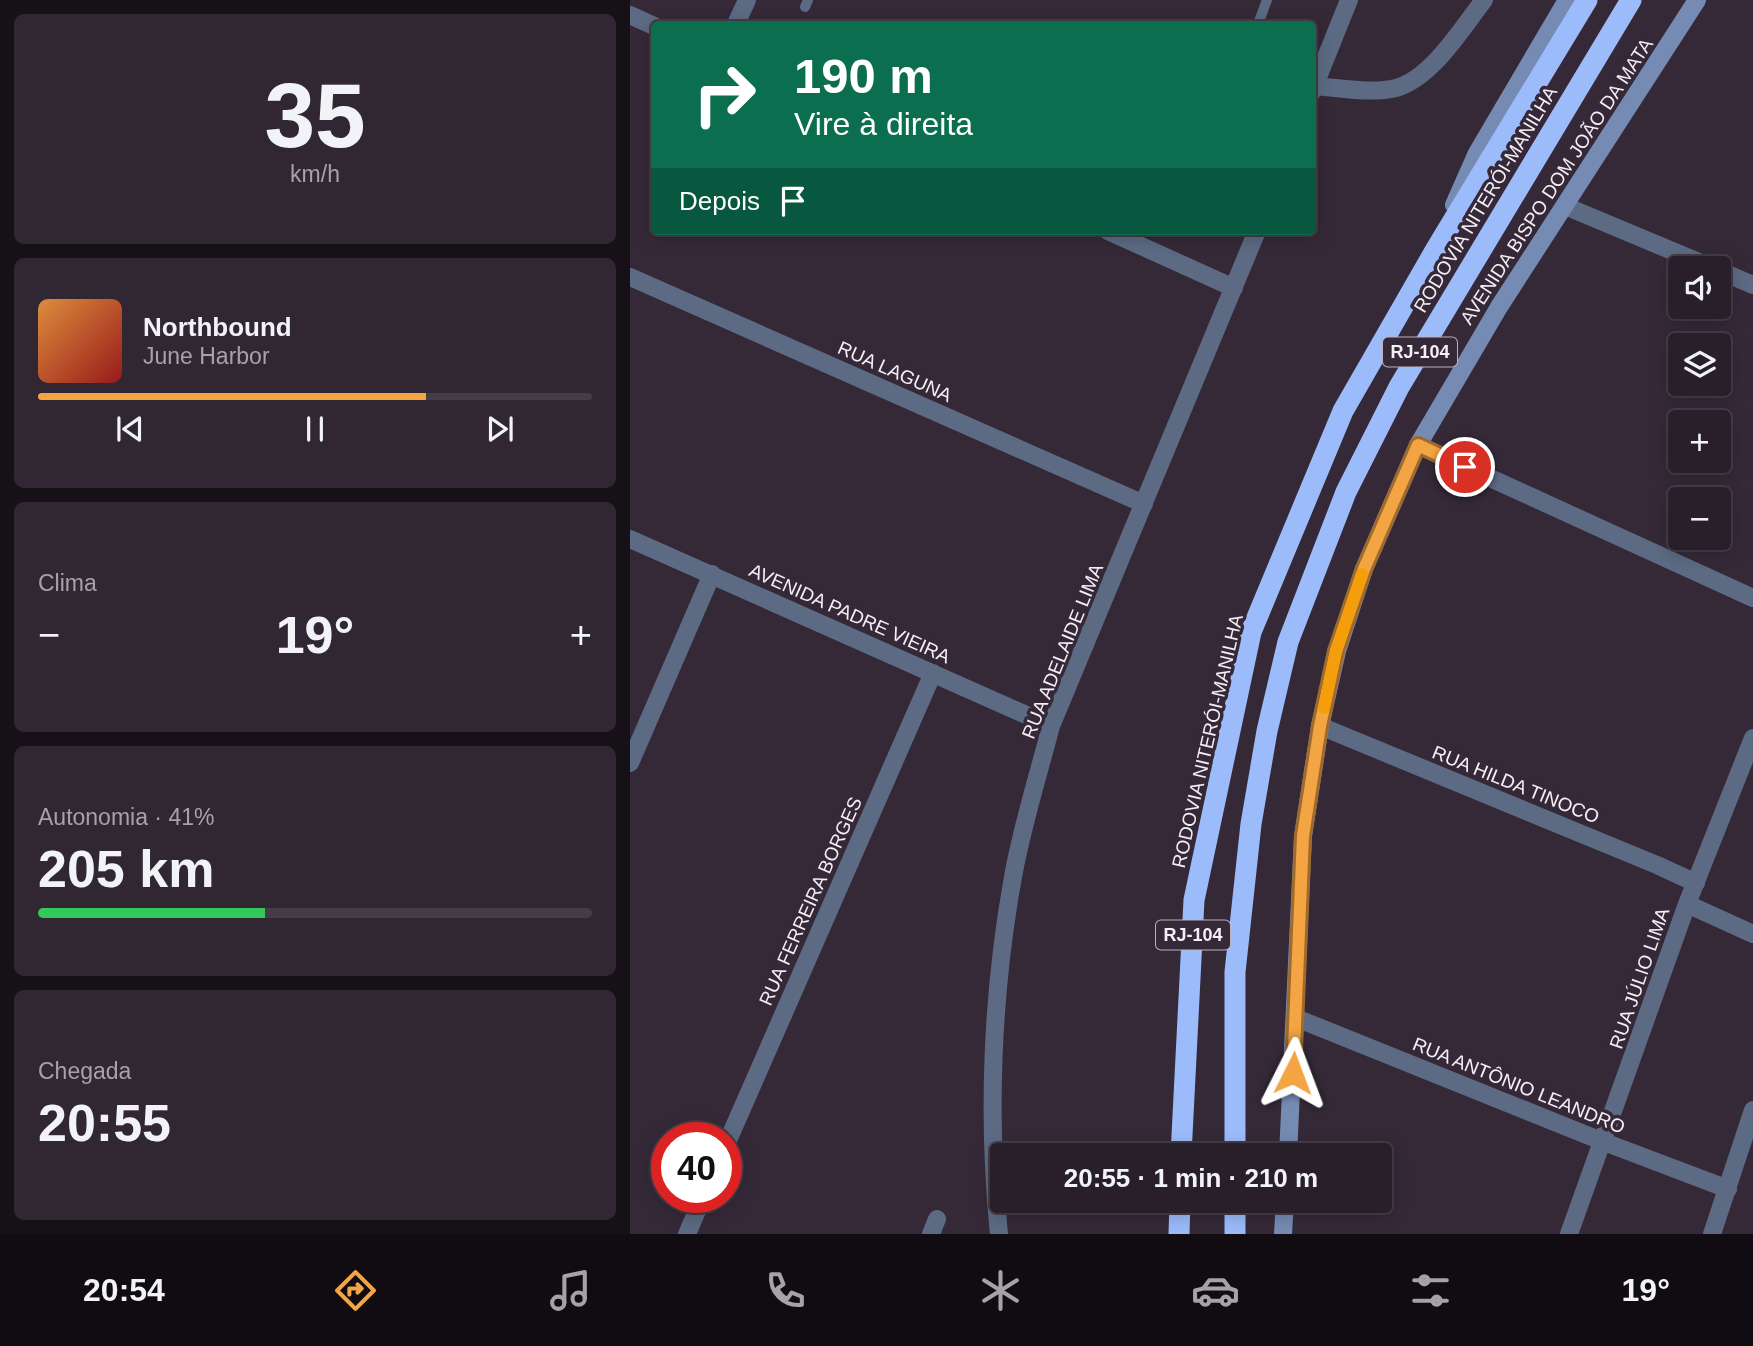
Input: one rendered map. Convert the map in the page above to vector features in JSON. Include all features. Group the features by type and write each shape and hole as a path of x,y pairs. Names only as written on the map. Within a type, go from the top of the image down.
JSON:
{"highway":[{"name":"RODOVIA NITERÓI-MANILHA","path":"1182,1143 1194,900 1251,632 1343,411 1587,0"},
{"name":"RODOVIA NITERÓI-MANILHA","path":"1235,1143 1235,972 1251,824 1267,731 1288,642 1346,492 1399,387 1631,0"},
{"path":"1180,1213 1180,1234"},
{"path":"1235,1213 1235,1234"}],"street":[{"path":"737,21 747,0"},
{"path":"1316,89 1396,88 1414,79 1439,58 1483,0"},
{"path":"1437,249 1477,153 1567,0"},
{"name":"AVENIDA BISPO DOM JOÃO DA MATA","path":"1289,1143 1303,836 1320,726 1336,651 1364,569 1418,445 1499,307 1697,0"},
{"path":"1316,84 1347,1"},
{"path":"630,15 651,25"},
{"path":"1565,206 1684,256"},
{"path":"1117,235 1234,288"},
{"name":"RUA ADELAIDE LIMA","path":"999,1234 995,1198 992,1090 1001,971 1013,877 1051,726 1255,235"},
{"path":"1731,276 1753,285"},
{"name":"RUA LAGUNA","path":"630,277 1144,504"},
{"path":"1418,445 1753,598"},
{"name":"AVENIDA PADRE VIEIRA","path":"630,539 1051,726"},
{"path":"630,763 712,574"},
{"name":"RUA FERREIRA BORGES","path":"736,1122 933,673"},
{"name":"RUA HILDA TINOCO","path":"1320,726 1696,883"},
{"name":"RUA JÚLIO LIMA","path":"1569,1234 1687,904 1753,737"},
{"path":"1687,904 1753,934"},
{"name":"RUA ANTÔNIO LEANDRO","path":"1296,1018 1727,1189"},
{"path":"1713,1234 1753,1110"},
{"path":"687,1234 697,1213"},
{"path":"1283,1234 1284,1213"}],"lane":[{"path":"1259,21 1267,0"}],"slow traffic":[{"path":"1324,708 1336,651 1362,574"}],"route":[{"path":"1293,1073 1303,836 1320,726 1336,651 1364,569 1418,445 1465,467"}]}
